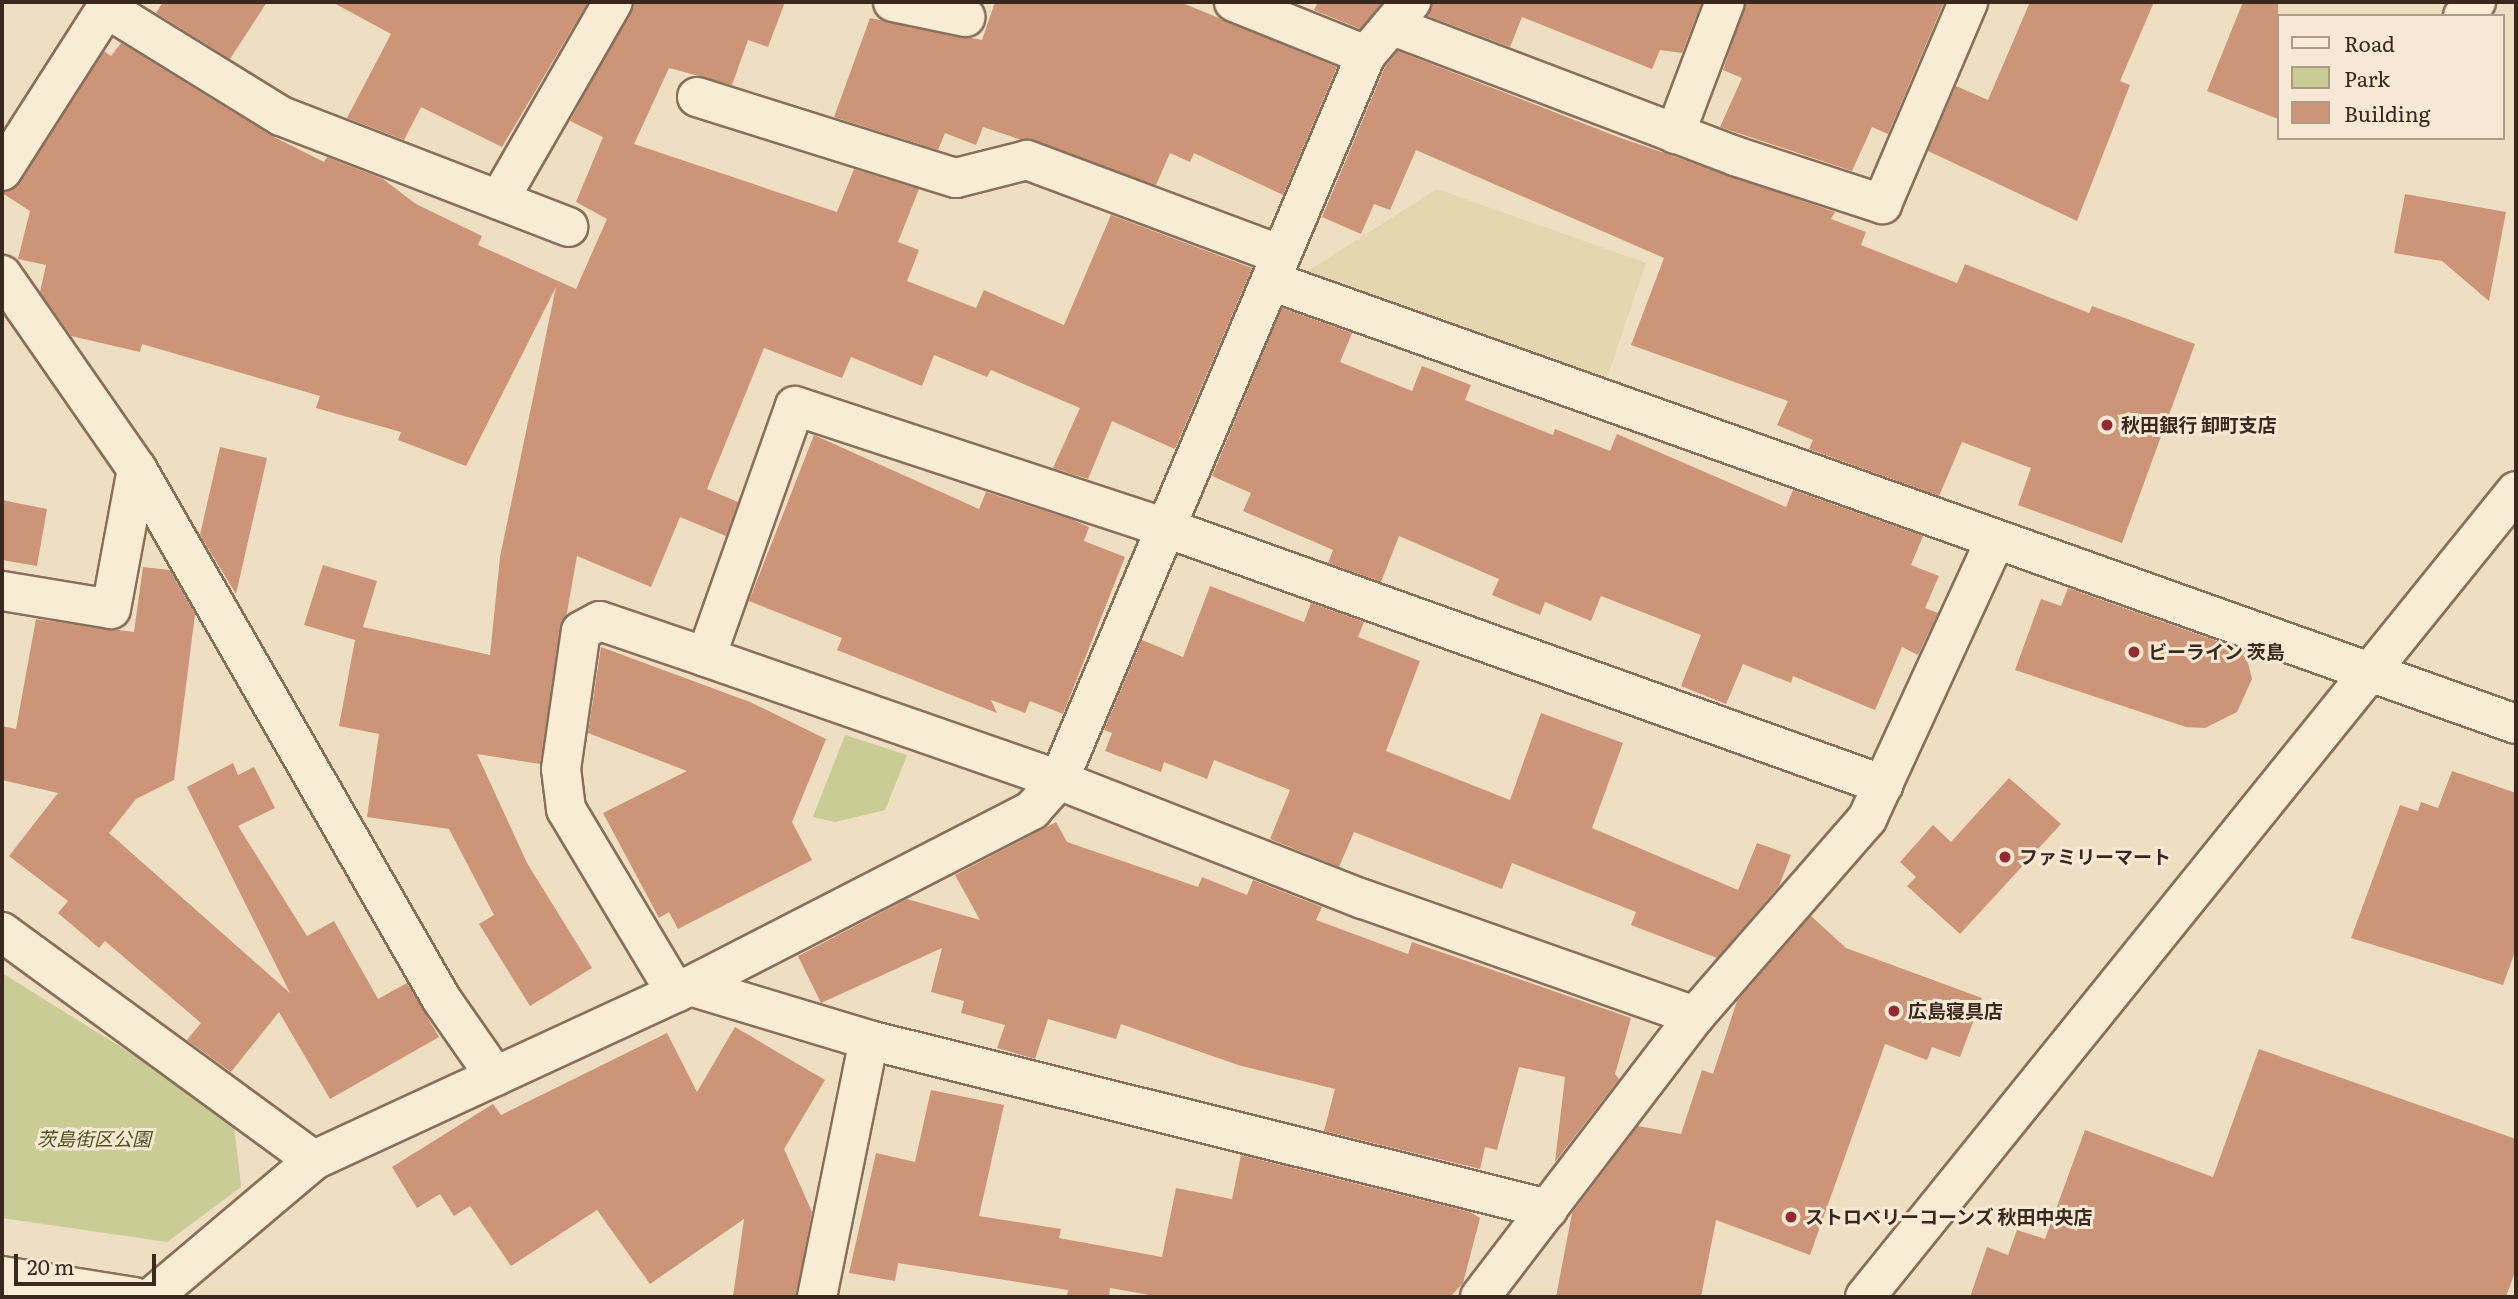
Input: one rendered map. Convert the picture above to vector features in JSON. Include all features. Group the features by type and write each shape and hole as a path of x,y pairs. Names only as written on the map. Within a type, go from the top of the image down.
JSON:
{"street":[{"path":"499,200 612,2"},
{"path":"893,2 965,17"},
{"path":"1234,2 1366,55"},
{"path":"1675,134 1725,2"},
{"path":"152,1297 314,1160 683,989 1032,810 1059,780 1169,528 1366,55 1402,14 1675,134 1882,204 1968,2"},
{"path":"2,170 108,5 281,116 568,226"},
{"path":"696,97 957,177 1027,160 1276,268 1996,538 2516,724"},
{"path":"2,275 137,469 353,849 495,1076"},
{"path":"706,657 795,406 1169,528 1884,785"},
{"path":"2,591 111,609 137,469"},
{"path":"1865,1297 2516,491"},
{"path":"1480,1297 1695,1016 1867,819 1996,538"},
{"path":"1548,1209 869,1040 683,989 566,809 561,769 581,631 600,621 706,657 1059,780 1362,900 1695,1016"},
{"path":"2,932 314,1160"},
{"path":"817,1297 869,1040"},
{"path":"2,1276 134,1297"}],"shaded area":[{"path":"1437,189 1646,263 1607,378 1308,271"}],"green space":[{"path":"845,735 907,755 885,810 835,822 813,817"},
{"name":"茨島街区公園","path":"2,973 233,1117 241,1187 167,1242 2,1218"}],"building":[{"path":"163,2 267,2 230,59 156,13"},
{"path":"332,2 588,2 502,147 421,107 404,140 347,118 391,34"},
{"path":"635,2 785,2 768,47 748,40 732,85 669,68 634,144 837,212 854,169 919,189 898,242 919,250 907,281 976,308 984,290 1064,325 1111,215 1252,268 1175,449 1112,421 1088,479 1053,468 1080,408 991,370 987,377 934,355 922,386 851,357 842,378 764,348 707,489 738,502 726,536 680,517 651,587 577,556 540,764 477,754 527,863 592,968 530,1006 479,924 494,915 449,829 367,817 379,734 339,726 355,640 304,625 323,565 377,581 363,627 490,655 500,557 556,287 466,466 398,440 401,432 316,408 320,396 142,344 140,352 71,336 40,292 46,265 18,259 30,211 2,193 20,183 104,51 111,56 121,43 270,135 324,162 327,157 383,179 416,204 482,236 478,245 576,289 607,219 576,202 603,137 570,121"},
{"path":"995,2 1180,2 1337,67 1283,195 1194,153 1190,162 1170,153 1156,185 983,127 976,145 945,133 938,150 834,117 870,18 982,40"},
{"path":"1318,2 1383,2 1360,29 1314,10"},
{"path":"1432,2 1702,2 1682,53 1660,50 1652,69 1522,17 1510,47 1428,16"},
{"path":"1746,2 1944,2 1888,134 1872,127 1852,171 1720,127 1742,78 1723,70"},
{"path":"2030,2 2154,2 2120,81 2130,85 2077,221 1928,151 1956,86 1988,100"},
{"path":"2243,2 2278,2 2276,118 2207,91"},
{"path":"1398,51 1618,137 1835,212 1831,219 1866,232 1861,245 1957,283 1965,264 2089,313 2092,306 2195,344 2122,543 2018,505 2031,468 1962,442 1939,496 1809,449 1813,440 1777,425 1788,401 1631,345 1664,258 1416,150 1390,210 1374,204 1361,234 1322,217 1385,67"},
{"path":"2405,194 2506,212 2489,301 2442,261 2394,253"},
{"path":"1282,308 1352,333 1340,362 1412,391 1422,366 1471,385 1465,400 1553,435 1555,429 1610,451 1617,434 1786,507 1793,490 1923,536 1911,565 1939,576 1925,608 1938,613 1918,655 1902,647 1875,710 1793,676 1791,683 1743,664 1726,704 1681,686 1701,635 1601,596 1591,621 1545,602 1540,615 1492,595 1499,579 1399,536 1381,582 1328,563 1333,550 1243,511 1251,493 1212,476"},
{"path":"814,435 979,509 986,492 1073,520 1089,527 1084,541 1125,557 1063,714 1030,701 1025,713 991,700 997,713 837,650 842,638 749,601"},
{"path":"220,447 267,458 236,594 200,535"},
{"path":"2,500 47,509 37,566 2,560"},
{"path":"143,567 170,570 195,614 174,780 136,799 109,833 290,993 187,787 233,763 238,775 254,767 275,808 238,826 307,936 334,921 378,999 407,983 439,1037 330,1099 279,1012 231,1072 187,1040 201,1023 105,941 99,948 58,913 68,901 9,856 58,793 2,780 2,726 16,729 36,619 134,632"},
{"path":"1210,586 1304,622 1311,603 1364,622 1358,637 1420,661 1386,751 1510,800 1541,713 1623,743 1592,828 1738,890 1757,843 1791,855 1779,886 1717,958 1631,925 1636,912 1512,863 1502,889 1354,832 1339,867 1270,839 1290,790 1214,760 1207,779 1164,762 1161,772 1105,751 1112,733 1104,730 1142,640 1183,657"},
{"name":"ビーライン 茨島","path":"2068,588 2245,651 2252,679 2237,712 2205,728 2186,727 2015,670 2041,599 2061,606"},
{"path":"601,647 750,702 826,739 792,822 812,860 678,929 669,912 659,918 603,813 687,771 588,733"},
{"path":"2452,771 2516,793 2516,949 2503,985 2351,938 2400,805 2418,811 2421,802 2438,808"},
{"path":"2009,778 2061,824 1960,934 1907,886 1916,877 1900,862 1933,825 1951,842"},
{"path":"1056,822 1067,842 1198,887 1202,877 1247,895 1253,880 1322,907 1316,920 1408,954 1412,942 1631,1018 1615,1074 1619,1079 1555,1162 1565,1077 1519,1067 1497,1150 1485,1147 1480,1169 1324,1131 1335,1089 1238,1065 1121,1024 1116,1039 1048,1019 1035,1059 997,1048 1005,1025 961,1013 964,1001 931,992 942,948 821,1003 798,956 907,899 980,920 955,875"},
{"path":"1811,916 1846,948 1982,998 1960,1057 1932,1047 1927,1060 1885,1044 1810,1255 1716,1220 1701,1297 1556,1297 1572,1213 1638,1126 1681,1134 1702,1070 1713,1074 1737,1001"},
{"path":"735,1027 825,1080 784,1149 812,1212 796,1297 733,1297 744,1219 650,1284 597,1210 511,1266 470,1206 454,1216 440,1194 417,1208 392,1167 493,1104 501,1115 667,1033 697,1092"},
{"path":"2259,1049 2516,1139 2516,1269 2506,1297 1970,1297 1987,1247 2008,1255 2017,1230 2045,1239 2085,1130 2213,1177"},
{"path":"931,1090 1004,1105 979,1216 1061,1229 1059,1238 1162,1257 1176,1188 1232,1199 1241,1155 1470,1212 1480,1218 1463,1283 1450,1297 1161,1297 1110,1288 1109,1297 1067,1297 1068,1290 898,1263 895,1281 849,1273 876,1153 915,1162"}],"place":[{"name":"秋田銀行 卸町支店","path":"2107,425"},
{"name":"ビーライン 茨島","path":"2134,652"},
{"name":"ファミリーマート","path":"2005,857"},
{"name":"広島寝具店","path":"1894,1011"},
{"name":"ストロベリーコーンズ 秋田中央店","path":"1791,1217"}]}
